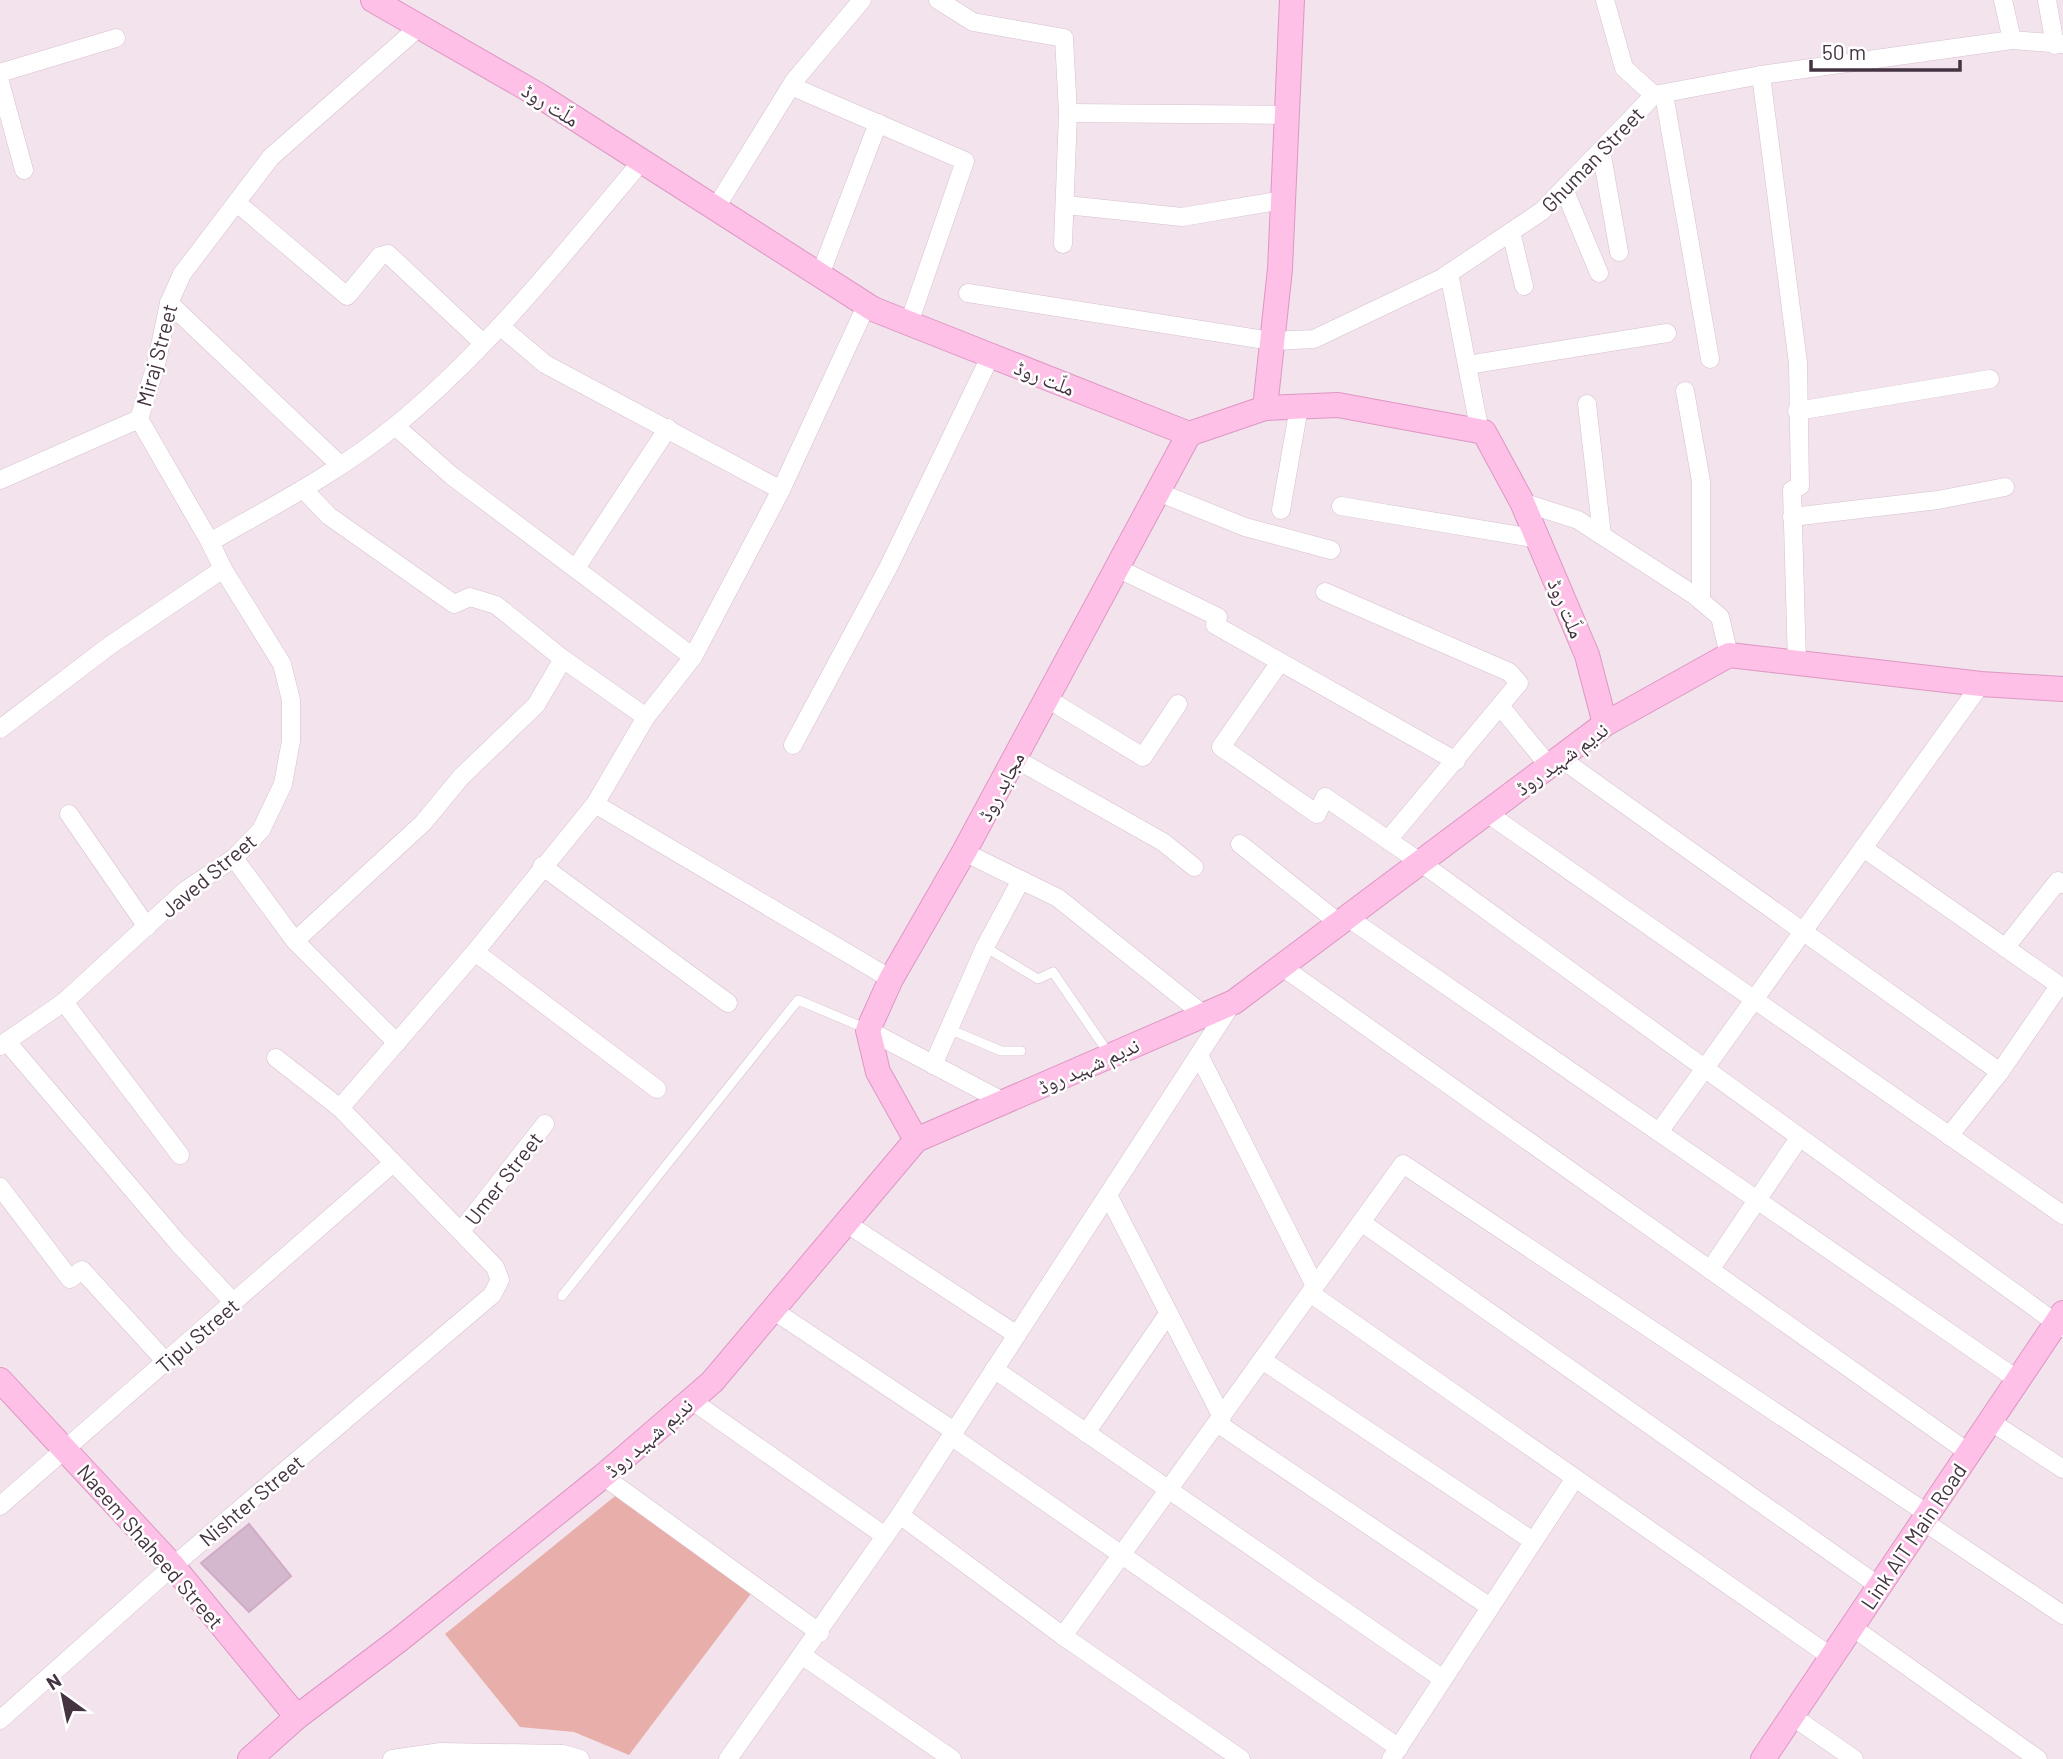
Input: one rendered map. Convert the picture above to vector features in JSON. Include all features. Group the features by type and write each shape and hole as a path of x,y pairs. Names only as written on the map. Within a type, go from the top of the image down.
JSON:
{"street":[{"name":"ملّت روڈ","path":"373,0 540,96 867,304 1189,434"},
{"path":"715,209 791,86 862,0"},
{"path":"937,0 973,22 1064,38 1068,113 1063,244"},
{"path":"1265,408 1283,200 1292,0"},
{"path":"1605,0 1624,68 1659,95 1710,359"},
{"path":"2003,0 2012,40"},
{"path":"2047,0 2059,45"},
{"name":"Miraj Street","path":"223,569 210,541 139,419 156,365 169,303 182,274 271,157 419,27"},
{"path":"0,73 116,38"},
{"name":"Ghuman Street","path":"968,293 1272,341 1314,339 1449,273 1542,211 1659,95 1760,75 2012,40 2059,45"},
{"path":"1760,75 1798,363 1800,486 1791,491 1797,663"},
{"path":"0,82 24,170"},
{"path":"791,86 965,161 909,323"},
{"path":"1068,113 1286,116"},
{"path":"820,275 878,124"},
{"path":"1601,150 1619,253"},
{"path":"210,541 303,489 395,426 500,326 641,162"},
{"path":"1564,189 1600,273"},
{"path":"1066,205 1182,217 1283,200"},
{"path":"237,204 347,296 380,256 388,254 483,343"},
{"path":"1511,232 1524,286"},
{"path":"1189,434 1265,408 1338,405 1480,432 1449,273"},
{"path":"169,303 340,465"},
{"path":"340,1108 475,952 542,866 595,804 646,716 693,657 781,490 867,304"},
{"path":"500,326 545,364 781,490"},
{"path":"1467,365 1667,333"},
{"path":"793,745 889,566 991,355"},
{"path":"1797,411 1990,379"},
{"path":"1685,391 1701,481 1701,600"},
{"path":"1587,404 1602,535"},
{"path":"1281,510 1299,407"},
{"path":"0,480 139,419"},
{"path":"395,426 452,476 693,657"},
{"path":"576,568 668,428"},
{"name":"ملّت روڈ","path":"1480,432 1484,432 1522,502 1538,539 1587,655 1605,724"},
{"name":"مجاہد روڈ","path":"868,1030 891,979 964,852 1189,434"},
{"path":"1792,517 1938,500 2005,486"},
{"path":"303,489 330,516 454,604 470,597 496,605 563,659 646,716"},
{"path":"1158,492 1245,527 1331,550"},
{"path":"1522,502 1578,520 1701,600 1720,617 1730,654 1980,684 2063,689"},
{"path":"1341,506 1538,539"},
{"path":"1116,568 1218,617 1214,625 1456,761"},
{"path":"0,729 109,646 223,569"},
{"name":"Javed Street","path":"4,1044 64,1002 186,890 234,858 261,830 283,784 291,741 291,700 282,664 223,569"},
{"path":"1325,592 1508,672 1518,683 1388,840"},
{"name":"ندیم شہید روڈ","path":"250,1759 298,1717 399,1640 603,1476 712,1382 916,1140 1234,1002 1605,724 1730,654"},
{"path":"295,941 414,831 461,778 536,705 563,659"},
{"path":"1280,662 1221,747 1317,814 1325,797 1388,840 1800,1138 2061,1322"},
{"path":"1659,1132 1980,684"},
{"path":"1046,698 1143,757 1178,704"},
{"path":"1500,706 1554,762 1802,931 2000,1072"},
{"path":"1014,758 1163,842 1194,867"},
{"path":"595,804 891,979"},
{"path":"1486,813 2063,1215"},
{"path":"69,814 146,927"},
{"path":"1240,844 1343,920 1659,1132 2018,1380"},
{"path":"1863,848 2061,987 2000,1072 1949,1136"},
{"path":"964,852 1058,898 1203,1014"},
{"path":"234,858 295,941 397,1043"},
{"path":"542,866 728,1003"},
{"path":"933,1065 985,947 1021,880"},
{"path":"2005,948 2058,881 2063,884"},
{"path":"475,952 657,1089"},
{"path":"1281,966 1969,1453"},
{"path":"64,1002 180,1154"},
{"path":"728,1759 820,1633 886,1536 1234,1002"},
{"path":"868,1030 1004,1102"},
{"path":"868,1030 878,1072 916,1140"},
{"path":"4,1044 169,1233 234,1303"},
{"path":"1199,1055 1313,1290 1830,1656"},
{"path":"276,1058 340,1108 461,1231"},
{"name":"Umer Street","path":"461,1231 545,1124"},
{"path":"1710,1270 1800,1138"},
{"name":"Tipu Street","path":"0,1506 393,1163"},
{"path":"1063,1636 1403,1164 1925,1518 2063,1615"},
{"path":"0,1187 70,1279 82,1270 166,1362"},
{"path":"1108,1195 1219,1420 1490,1607"},
{"path":"1361,1222 1879,1587"},
{"path":"846,1223 1017,1335"},
{"name":"Nishter Street","path":"0,1720 173,1566 492,1295 500,1280 495,1266 461,1231"},
{"path":"773,1310 1123,1555 1395,1753 1575,1478"},
{"path":"1086,1433 1168,1314"},
{"name":"Link AIT Main Road","path":"1763,1759 1990,1421 2061,1322"},
{"path":"1262,1360 1533,1541"},
{"path":"994,1369 1443,1679"},
{"name":"Naeem Shaheed Street","path":"0,1380 173,1566 298,1717"},
{"path":"691,1400 886,1536"},
{"path":"1990,1421 2063,1469"},
{"path":"603,1476 820,1633"},
{"path":"900,1515 1063,1636 1241,1759"},
{"path":"1852,1627 2038,1759"},
{"path":"803,1656 952,1759"},
{"path":"1792,1716 1854,1759"},
{"path":"392,1759 441,1752 563,1754 580,1759"}],"lane":[{"path":"985,947 1038,979 1053,972 1110,1055"},
{"path":"562,1296 798,1000 868,1030"},
{"path":"949,1029 1001,1051 1021,1051"}],"shaded area":[{"path":"625,1488 753,1591 629,1755 574,1732 520,1727 445,1634"}],"building":[{"path":"249,1524 291,1576 249,1612 201,1563"}]}
